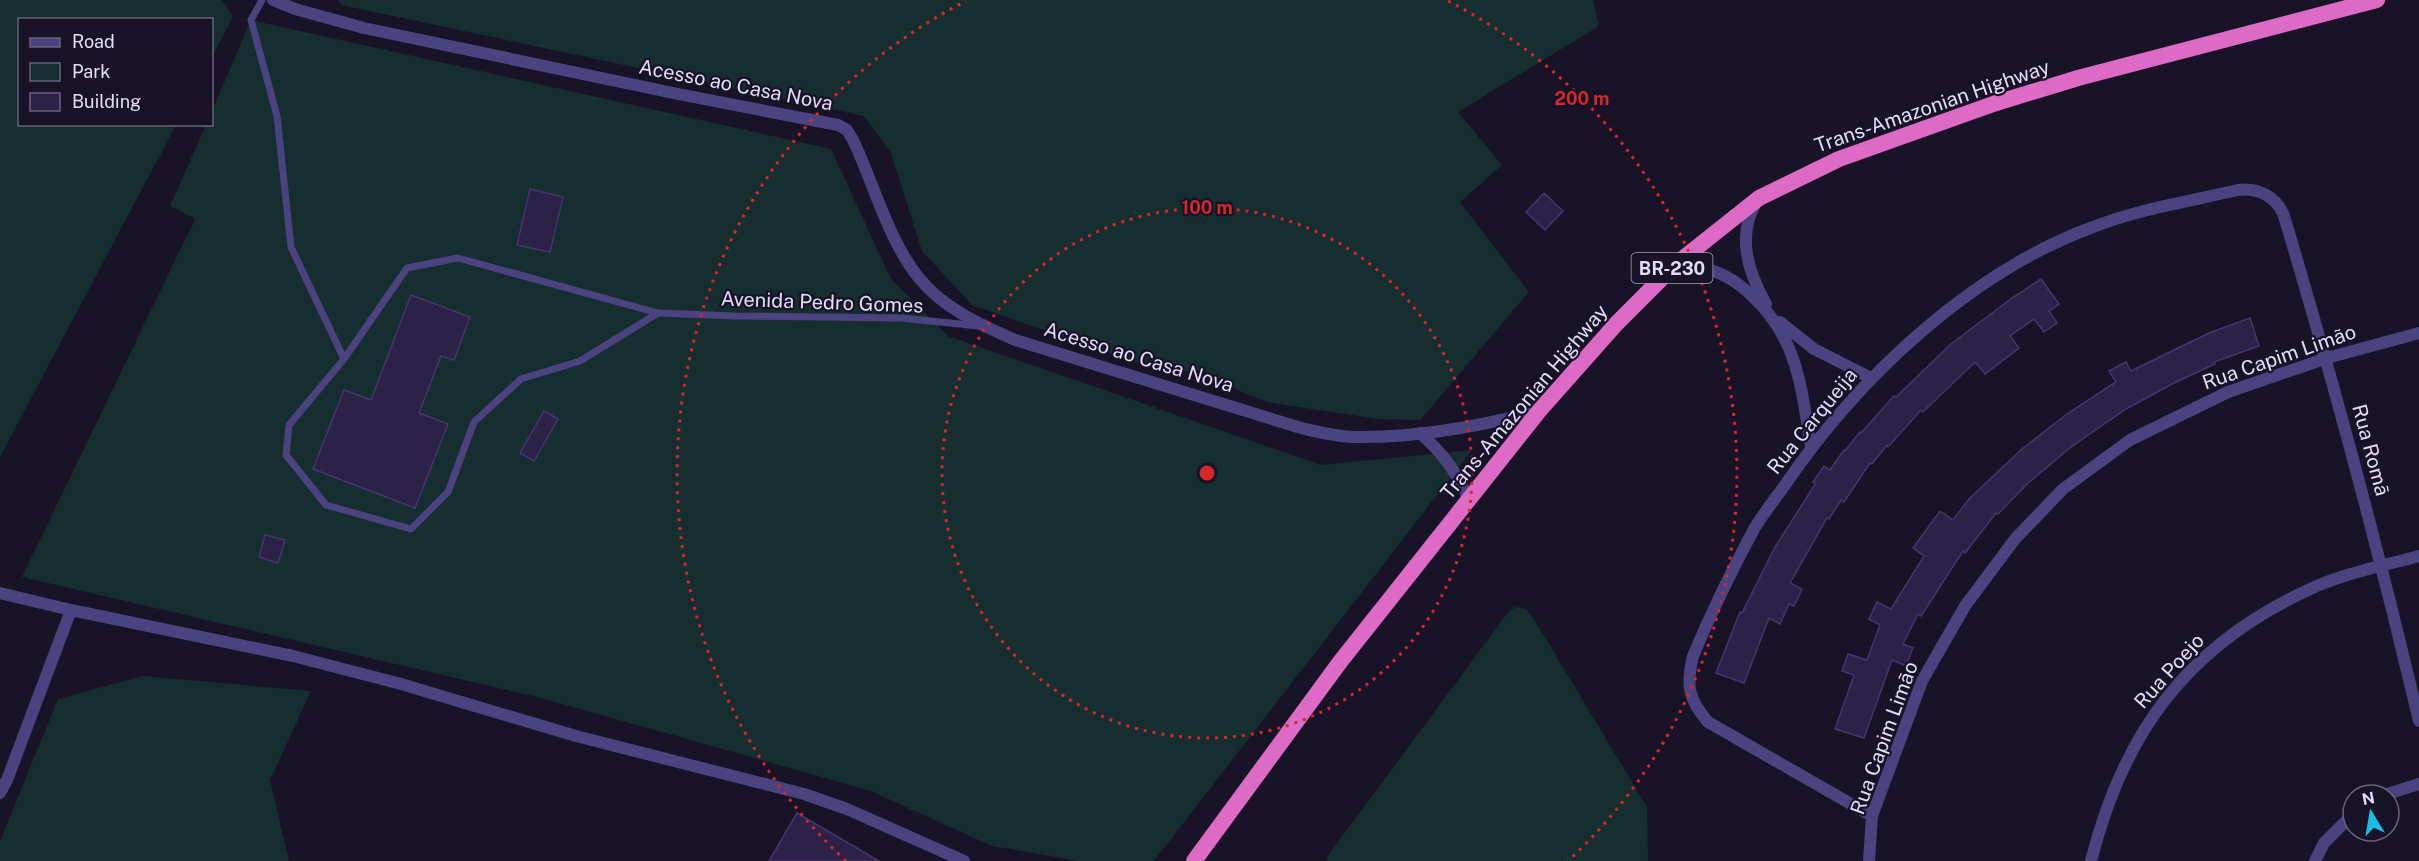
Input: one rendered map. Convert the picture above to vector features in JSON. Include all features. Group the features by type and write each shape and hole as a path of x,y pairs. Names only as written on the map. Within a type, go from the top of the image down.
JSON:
{"highway":[{"name":"Trans-Amazonian Highway","path":"1194,861 1340,662 1539,411 1617,323 1676,264 1759,198 1839,159 1996,103 2078,78 2377,0"}],"street":[{"name":"Acesso ao Casa Nova","path":"273,0 296,9 364,28 838,125 847,130 853,140 905,258 919,279 942,300 985,327 1015,339 1300,428 1354,437 1420,433 1539,411"},
{"name":"Rua Carqueija","path":"1872,816 1708,722 1696,708 1689,689 1689,673 1693,656 1755,528 1811,447 1871,378 1971,291 2052,244 2094,226 2134,214 2238,190 2252,189 2268,196"},
{"name":"Rua Romã","path":"2268,196 2282,211 2327,358 2382,566 2419,721"},
{"path":"1759,198 1752,210 1745,243 1750,271 1787,342 1797,373 1811,447"},
{"path":"1676,264 1700,265 1736,281 1772,315 1814,349 1871,378"},
{"name":"Rua Capim Limão","path":"1869,861 1872,816 1922,681 1965,606 2015,539 2063,489 2130,440 2228,392 2327,358 2419,333"},
{"path":"1420,433 1441,452 1458,475 1469,499"},
{"name":"Rua Poejo","path":"2091,861 2104,814 2119,774 2143,730 2168,696 2201,659 2241,627 2307,590 2419,556"},
{"path":"0,593 293,656 401,684 576,736 804,794 847,808 964,861"},
{"path":"0,793 7,780 71,610"},
{"path":"2401,790 2419,784"},
{"path":"2315,861 2324,843 2341,826"}],"lane":[{"path":"262,0 251,20 277,116 291,247 344,359"},
{"name":"Avenida Pedro Gomes","path":"658,313 580,361 521,379 474,422 448,492 411,529 326,505 286,454 289,425 344,359 407,268 458,258 658,313 901,318 985,327"}],"green space":[{"path":"0,0 222,0 233,16 213,55 213,18 18,18 18,126 175,126 0,457"},
{"path":"338,0 1593,0 1599,26 1458,112 1502,165 1460,202 1529,292 1420,420 1377,419 1266,402 1196,372 1152,368 972,305 922,251 891,153 864,116 341,5"},
{"path":"251,20 831,149 891,279 948,336 1321,465 1472,450 1154,861 1079,861 992,846 871,791 541,698 22,577 195,219 170,206 206,126 213,126 213,109"},
{"path":"1517,607 1526,609 1534,619 1647,807 1648,861 1326,861 1509,611"},
{"path":"143,676 311,691 270,780 289,861 0,861 0,841 58,699"}],"building":[{"path":"530,189 563,197 550,252 517,245"},
{"path":"1544,193 1563,211 1545,230 1526,212"},
{"path":"2041,279 2059,304 2049,311 2057,323 2044,332 2034,319 2010,336 2019,348 1985,374 1975,362 1923,412 1921,410 1872,464 1870,463 1844,502 1841,500 1829,519 1827,518 1790,583 1802,589 1794,606 1789,604 1780,624 1769,618 1744,683 1716,673 1740,612 1742,613 1775,547 1816,483 1813,482 1824,466 1830,470 1844,450 1894,396 1896,397 1951,344"},
{"path":"411,295 470,317 454,360 441,356 419,413 448,424 415,508 313,469 344,390 371,400"},
{"path":"2250,318 2259,346 2214,362 2215,364 2126,409 2071,447 2027,484 1998,514 1996,513 1965,553 1963,551 1921,616 1918,614 1903,644 1913,648 1906,666 1892,660 1864,738 1835,729 1854,675 1842,671 1848,654 1867,660 1880,625 1869,619 1877,602 1891,609 1924,556 1913,548 1940,511 1953,520 1969,499 2022,449 2067,414 2116,382 2109,371 2126,362 2131,371 2209,333"},
{"path":"544,411 558,419 534,461 520,453"},
{"path":"265,535 285,540 278,563 259,557"},
{"path":"797,813 879,861 769,861"}]}
